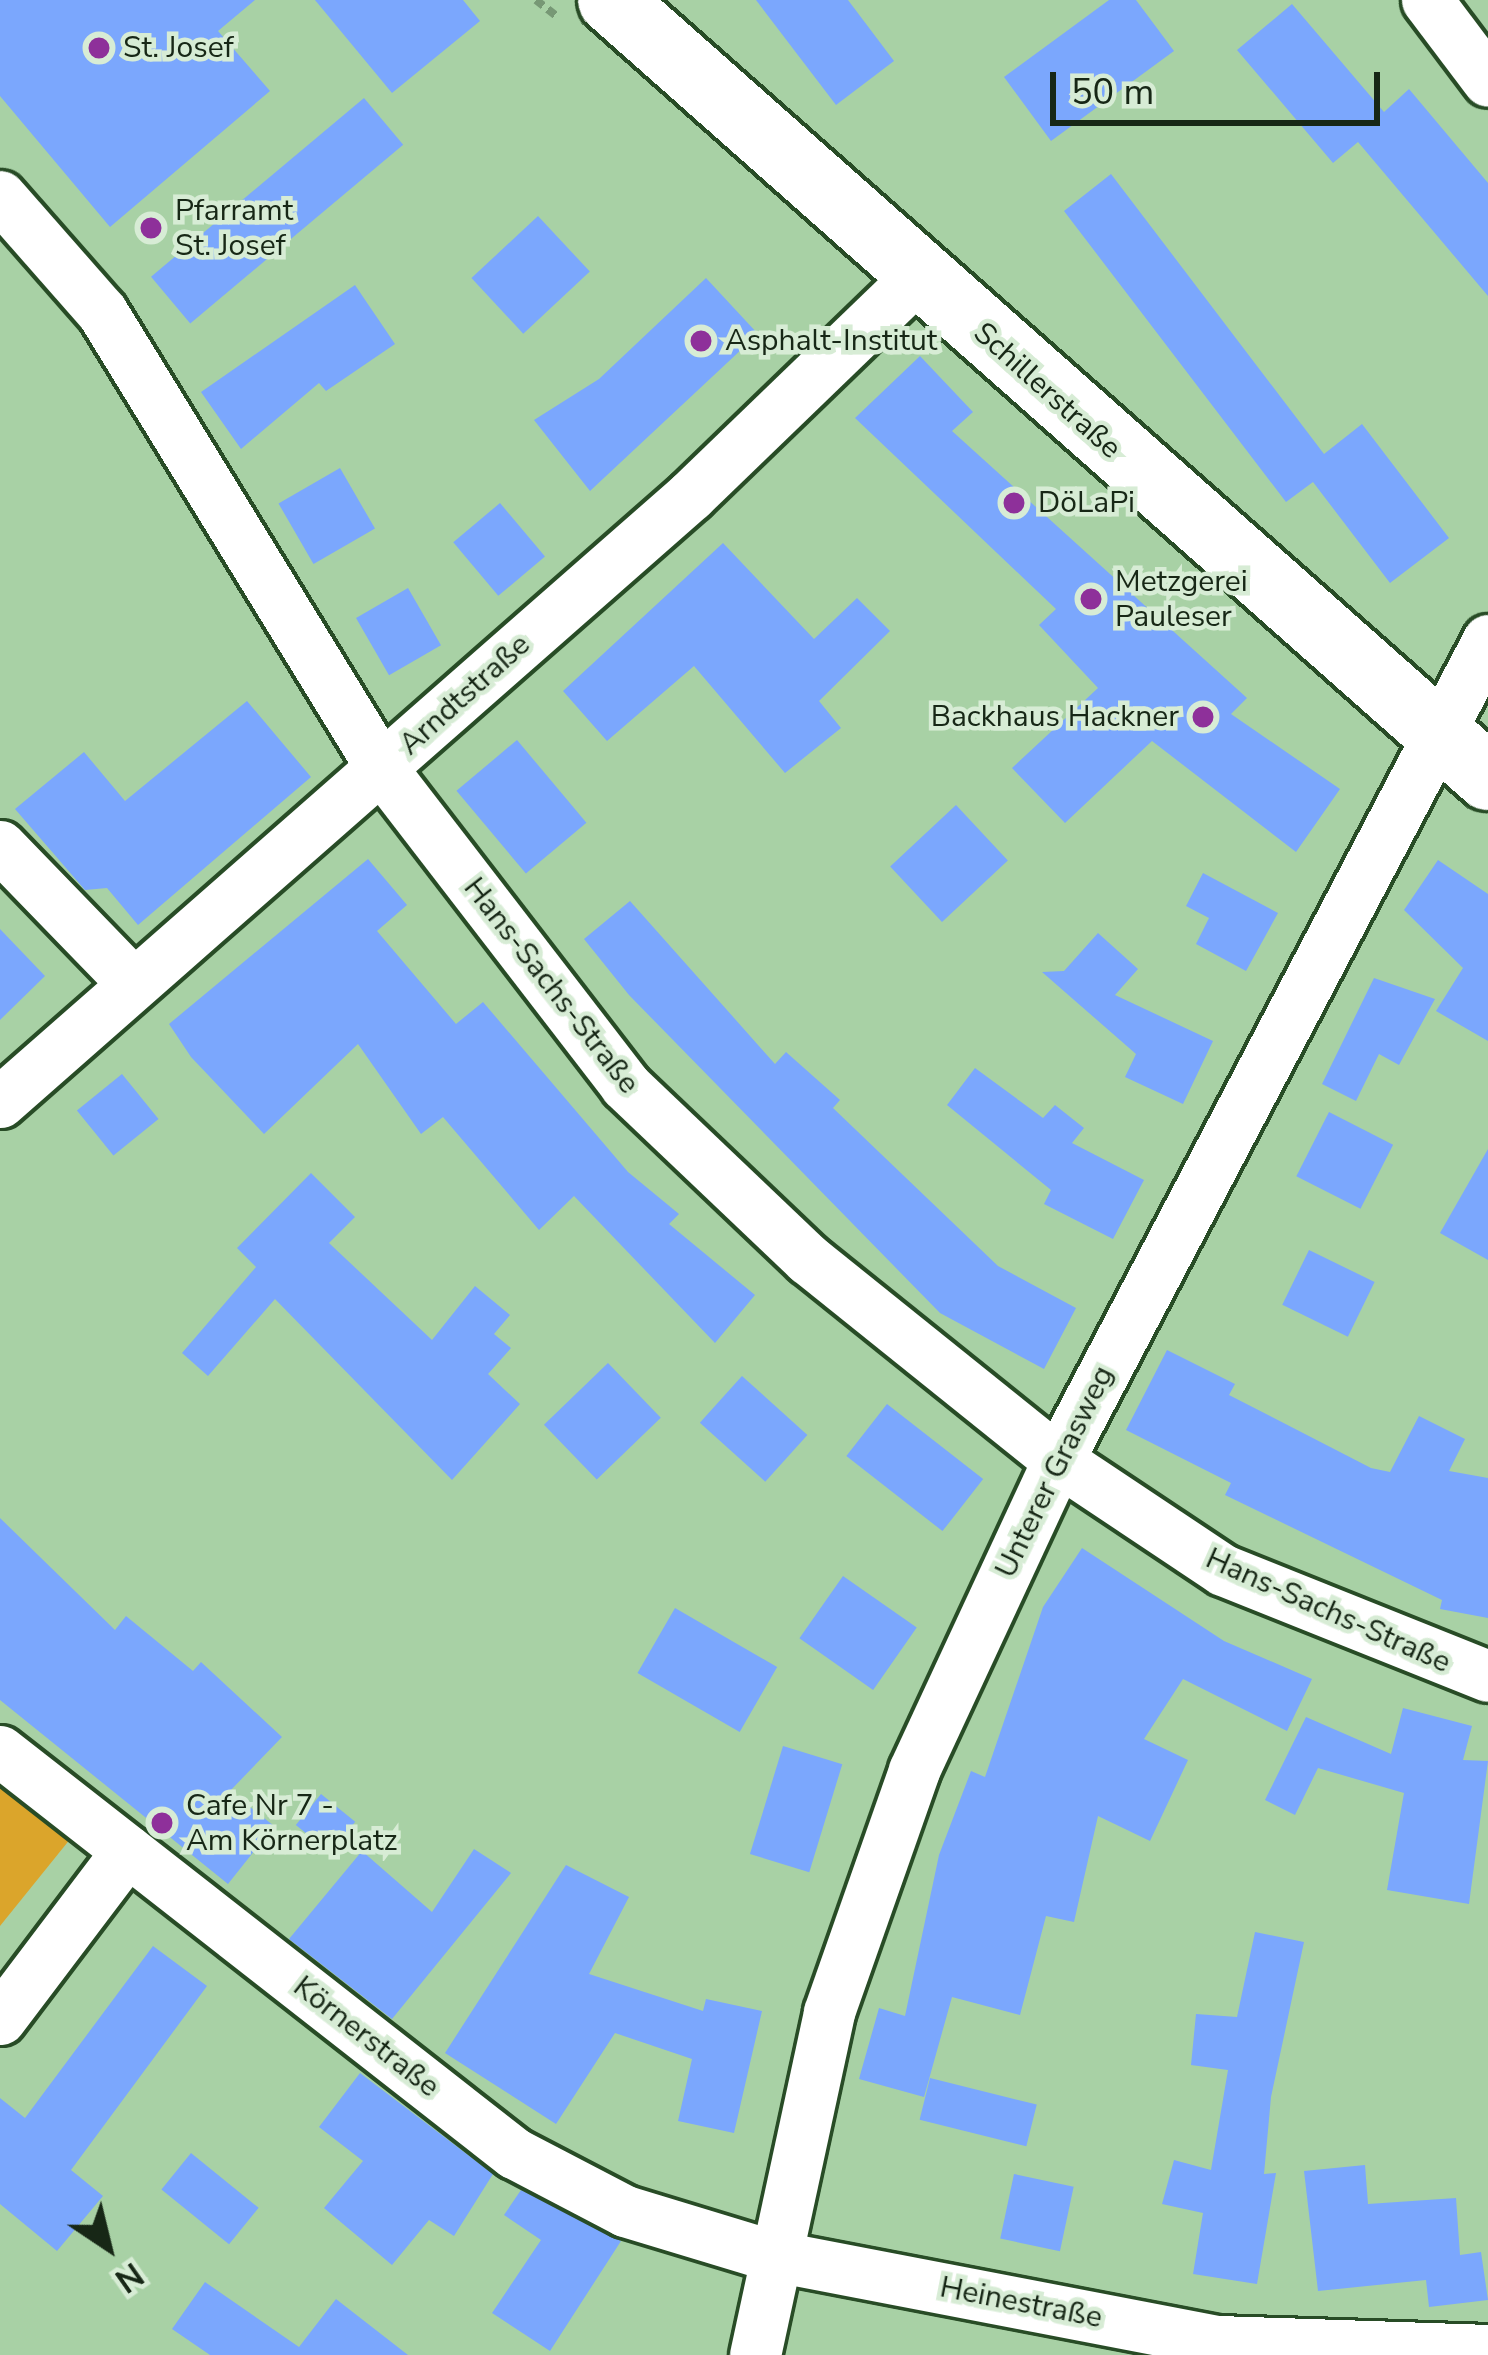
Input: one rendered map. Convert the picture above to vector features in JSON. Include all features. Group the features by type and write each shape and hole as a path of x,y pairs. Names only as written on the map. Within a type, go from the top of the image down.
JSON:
{"main road":[{"name":"Schillerstraße","path":"611,0 1434,735 1488,777"}],"street":[{"path":"1427,0 1488,82"},
{"name":"Hans-Sachs-Straße","path":"0,196 102,312 382,769 626,1084 808,1259 1058,1460 1223,1570 1488,1676"},
{"name":"Arndtstraße","path":"0,1102 131,981 382,769 919,275"},
{"name":"Unterer Grasweg","path":"755,2355 770,2254 829,2012 914,1771 1058,1460 1434,735 1488,640"},
{"path":"0,846 131,981"},
{"name":"Körnerstraße","path":"0,1750 514,2153 625,2211 770,2254"},
{"path":"3,2010 127,1851"},
{"name":"Heinestraße","path":"770,2254 1218,2341 1488,2350"}],"shaded area":[{"path":"0,1781 71,1838 0,1926"}],"building":[{"path":"0,0 255,0 218,31 270,91 110,227 0,96"},
{"path":"315,0 463,0 480,21 392,93"},
{"path":"756,0 848,0 894,61 836,105"},
{"path":"1109,0 1136,0 1174,51 1051,141 1004,77"},
{"path":"1292,4 1384,112 1409,89 1488,183 1488,296 1358,142 1333,163 1237,50"},
{"path":"364,98 403,145 190,323 151,277"},
{"path":"1111,174 1324,454 1362,424 1449,538 1390,583 1313,482 1286,502 1064,211"},
{"path":"538,216 590,272 523,334 471,278"},
{"path":"706,278 758,334 590,491 534,420 599,379"},
{"path":"355,285 395,344 326,391 319,383 241,449 201,392"},
{"path":"920,356 973,412 952,431 1247,698 1231,714 1340,789 1296,852 1152,741 1065,823 1012,768 1098,688 1039,625 1056,609 855,418"},
{"path":"340,468 375,529 314,564 279,504"},
{"path":"500,503 545,557 498,596 453,542"},
{"path":"723,543 814,639 857,598 890,631 819,701 841,728 785,773 694,666 607,741 563,691"},
{"path":"408,588 441,645 389,675 356,618"},
{"path":"247,701 311,777 138,925 107,888 85,890 15,809 84,752 125,801"},
{"path":"517,740 586,823 526,874 456,791"},
{"path":"956,805 1008,861 942,922 890,866"},
{"path":"368,859 407,905 377,931 456,1024 483,1002 628,1172 679,1214 669,1224 755,1295 715,1343 574,1196 539,1230 443,1117 421,1134 358,1044 264,1134 191,1057 169,1024"},
{"path":"1438,860 1488,894 1488,1041 1436,1011 1463,968 1404,910"},
{"path":"1203,873 1278,913 1246,971 1196,944 1209,918 1186,906"},
{"path":"630,901 775,1064 786,1052 840,1100 833,1108 998,1266 1076,1308 1044,1369 940,1313 629,995 584,939"},
{"path":"0,929 45,976 0,1020"},
{"path":"1098,933 1138,969 1115,995 1213,1041 1183,1104 1125,1077 1136,1054 1042,972 1064,971"},
{"path":"1374,978 1435,999 1399,1065 1379,1054 1356,1101 1322,1084"},
{"path":"975,1068 1043,1118 1055,1105 1084,1128 1072,1143 1144,1180 1113,1239 1044,1204 1051,1190 947,1105"},
{"path":"122,1074 159,1119 113,1156 77,1111"},
{"path":"1329,1112 1393,1145 1360,1209 1296,1176"},
{"path":"1488,1149 1488,1260 1440,1233"},
{"path":"311,1173 355,1217 329,1243 432,1340 475,1286 510,1315 494,1334 511,1348 488,1374 520,1404 452,1480 275,1299 208,1376 182,1353 256,1267 237,1248"},
{"path":"1309,1250 1375,1282 1348,1337 1282,1305"},
{"path":"1167,1350 1235,1384 1229,1395 1371,1468 1390,1472 1419,1416 1465,1439 1449,1471 1488,1478 1488,1618 1440,1609 1442,1600 1225,1495 1231,1483 1126,1430"},
{"path":"608,1363 661,1418 597,1479 544,1425"},
{"path":"742,1376 807,1435 765,1482 700,1423"},
{"path":"887,1404 983,1479 943,1531 846,1456"},
{"path":"0,1518 115,1630 126,1616 193,1671 201,1662 282,1737 230,1791 274,1826 228,1884 0,1700"},
{"path":"1082,1548 1224,1641 1312,1679 1287,1731 1183,1679 1144,1739 1188,1760 1150,1841 1098,1816 1074,1922 1046,1916 1020,2015 952,1997 924,2097 859,2079 879,2008 905,2016 939,1855 971,1771 985,1777 1043,1607"},
{"path":"843,1576 917,1628 873,1690 799,1638"},
{"path":"675,1608 777,1667 740,1732 638,1673"},
{"path":"1403,1708 1472,1726 1463,1760 1488,1761 1469,1904 1387,1890 1404,1793 1318,1768 1295,1815 1265,1800 1306,1717 1391,1754"},
{"path":"783,1746 842,1764 809,1872 750,1854"},
{"path":"321,1794 355,1822 330,1853 296,1825"},
{"path":"474,1849 511,1873 392,2019 289,1939 362,1851 432,1912"},
{"path":"566,1865 629,1897 589,1974 703,2011 706,1999 762,2011 734,2133 678,2121 692,2059 615,2033 556,2124 445,2053"},
{"path":"1255,1932 1304,1942 1271,2097 1264,2174 1276,2173 1257,2284 1193,2274 1203,2213 1162,2204 1174,2160 1211,2170 1228,2070 1191,2065 1196,2014 1237,2017"},
{"path":"153,1946 207,1986 71,2170 103,2196 57,2251 0,2204 0,2098 25,2118"},
{"path":"360,2073 493,2174 454,2236 429,2220 392,2265 324,2208 363,2161 319,2127"},
{"path":"930,2078 1037,2105 1026,2146 920,2120"},
{"path":"191,2153 259,2208 229,2244 161,2190"},
{"path":"1365,2165 1368,2204 1456,2198 1460,2255 1481,2252 1488,2300 1429,2307 1426,2280 1318,2291 1304,2171"},
{"path":"1014,2174 1074,2187 1060,2251 1000,2239"},
{"path":"521,2190 621,2241 550,2351 492,2313 541,2240 504,2215"},
{"path":"205,2282 299,2347 336,2299 408,2355 210,2355 172,2329"}],"place":[{"name":"St. Josef","path":"99,48"},
{"name":"Pfarramt St. Josef","path":"151,228"},
{"name":"Asphalt-Institut","path":"701,341"},
{"name":"DöLaPi","path":"1014,503"},
{"name":"Metzgerei Pauleser","path":"1091,599"},
{"name":"Backhaus Hackner","path":"1203,717"},
{"name":"Cafe Nr 7 - Am Körnerplatz","path":"162,1823"}]}
